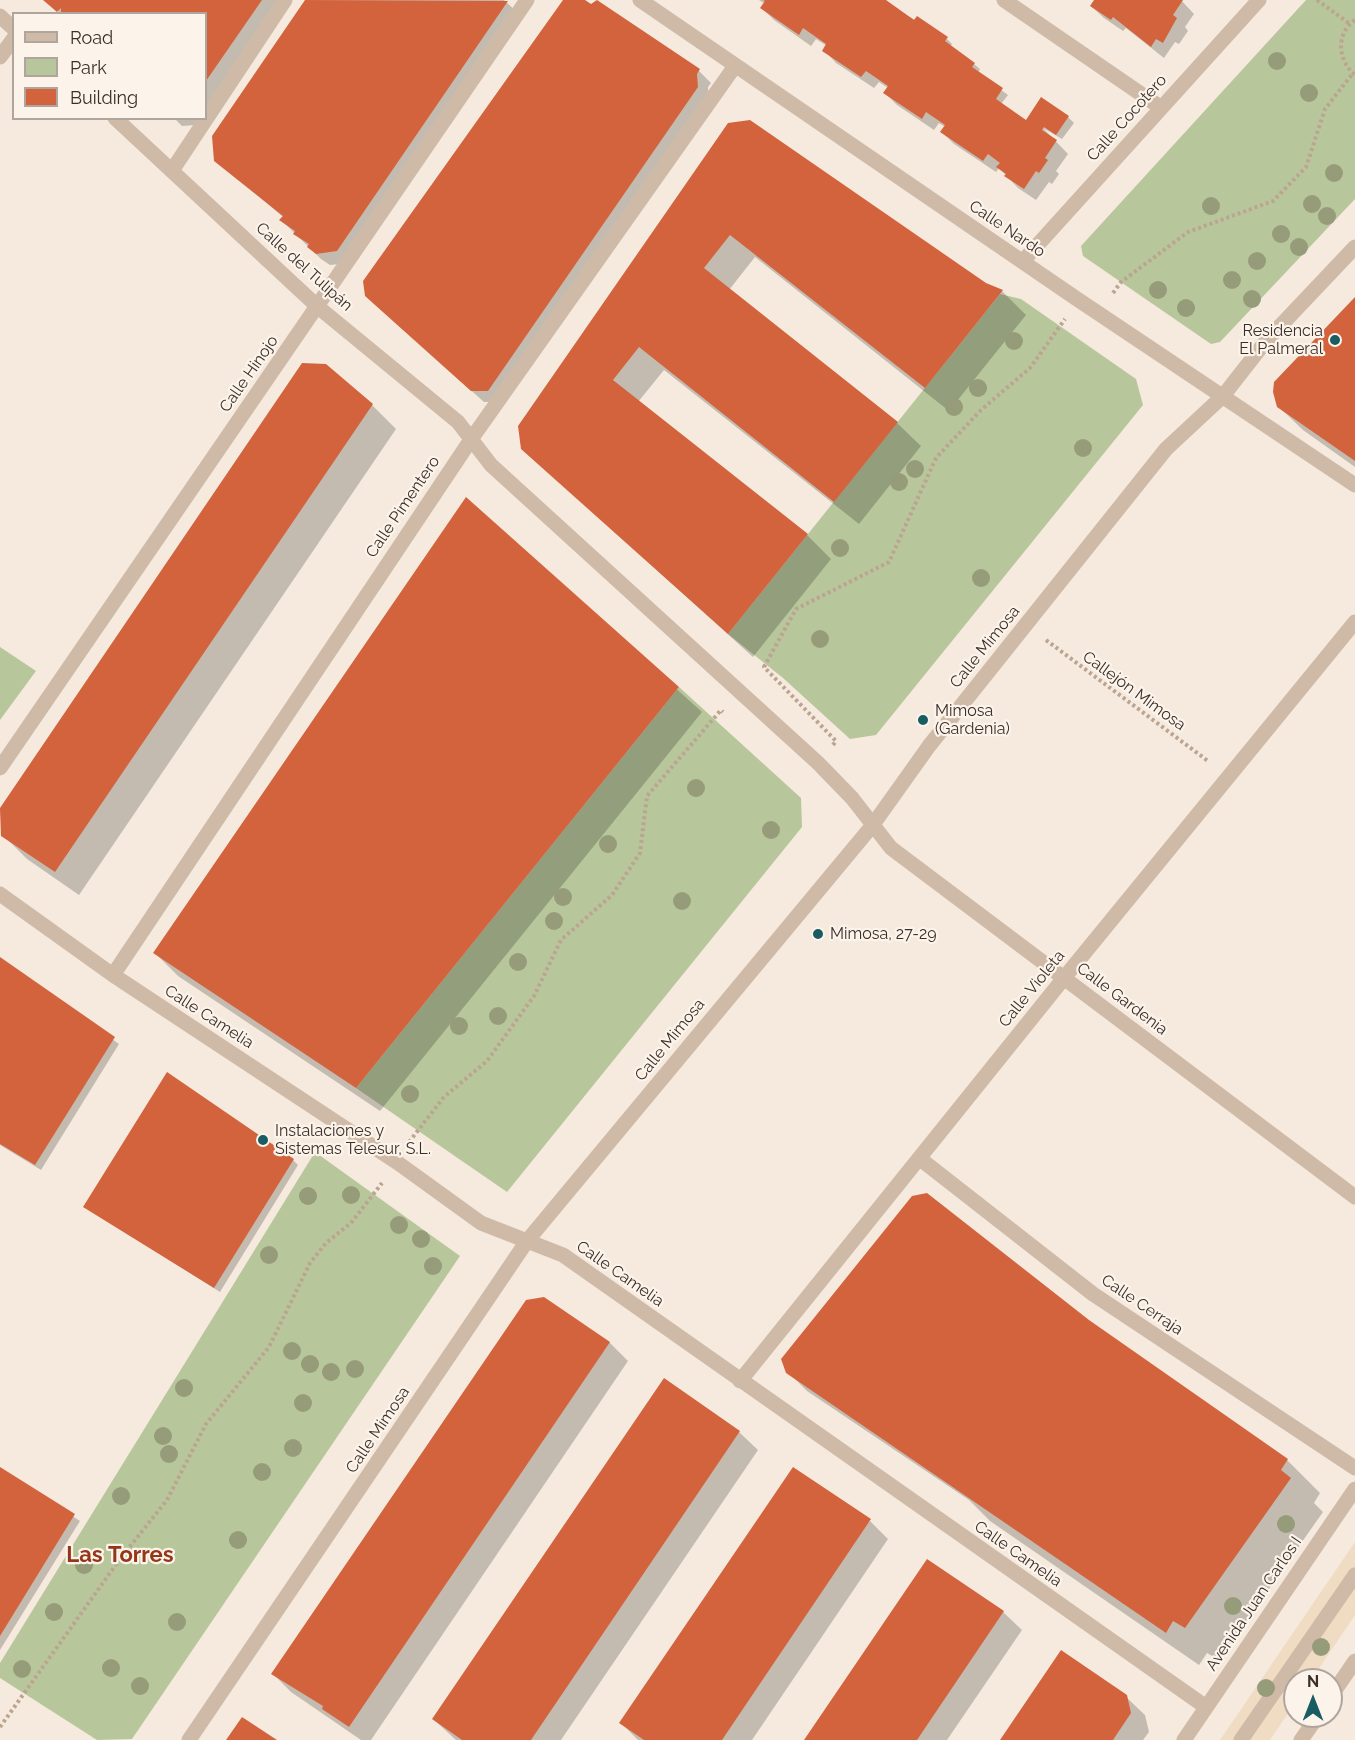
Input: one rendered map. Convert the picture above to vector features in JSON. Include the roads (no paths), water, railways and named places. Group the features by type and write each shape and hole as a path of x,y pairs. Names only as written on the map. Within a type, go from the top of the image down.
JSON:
{"street":[{"path":"207,117 285,0"},
{"name":"Calle Hinojo","path":"0,768 527,0"},
{"name":"Calle Nardo","path":"640,0 1355,485"},
{"path":"1004,0 1160,107"},
{"name":"Calle Cocotero","path":"1023,261 1259,0"},
{"path":"0,16 12,27"},
{"path":"0,57 12,41"},
{"name":"Calle Pimentero","path":"113,975 472,438 735,66"},
{"name":"Calle del Tulipán","path":"117,120 318,307 458,422 491,465 818,763 852,798 872,826"},
{"path":"172,170 205,120"},
{"name":"Calle Mimosa","path":"189,1740 527,1242 872,826 929,746 1166,449 1223,396 1266,341 1355,248"},
{"name":"Calle Violeta","path":"740,1381 1064,978 1355,622"},
{"name":"Calle Gardenia","path":"872,826 891,848 1355,1197"},
{"name":"Calle Camelia","path":"0,894 113,975 398,1163 481,1223 563,1255 1206,1707"},
{"name":"Calle Cerraja","path":"919,1158 1093,1293 1355,1468"},
{"name":"Avenida Juan Carlos I","path":"1184,1740 1355,1489"},
{"path":"1241,1740 1355,1575"},
{"path":"1343,1678 1355,1661"}],"place":[{"name":"Residencia El Palmeral","path":"1335,340"},
{"name":"Mimosa (Gardenia)","path":"923,720"},
{"name":"Mimosa, 27-29","path":"818,934"},
{"name":"Instalaciones y Sistemas Telesur, S.L.","path":"263,1140"}],"district":[{"name":"Las Torres","path":"120,1555"}]}
